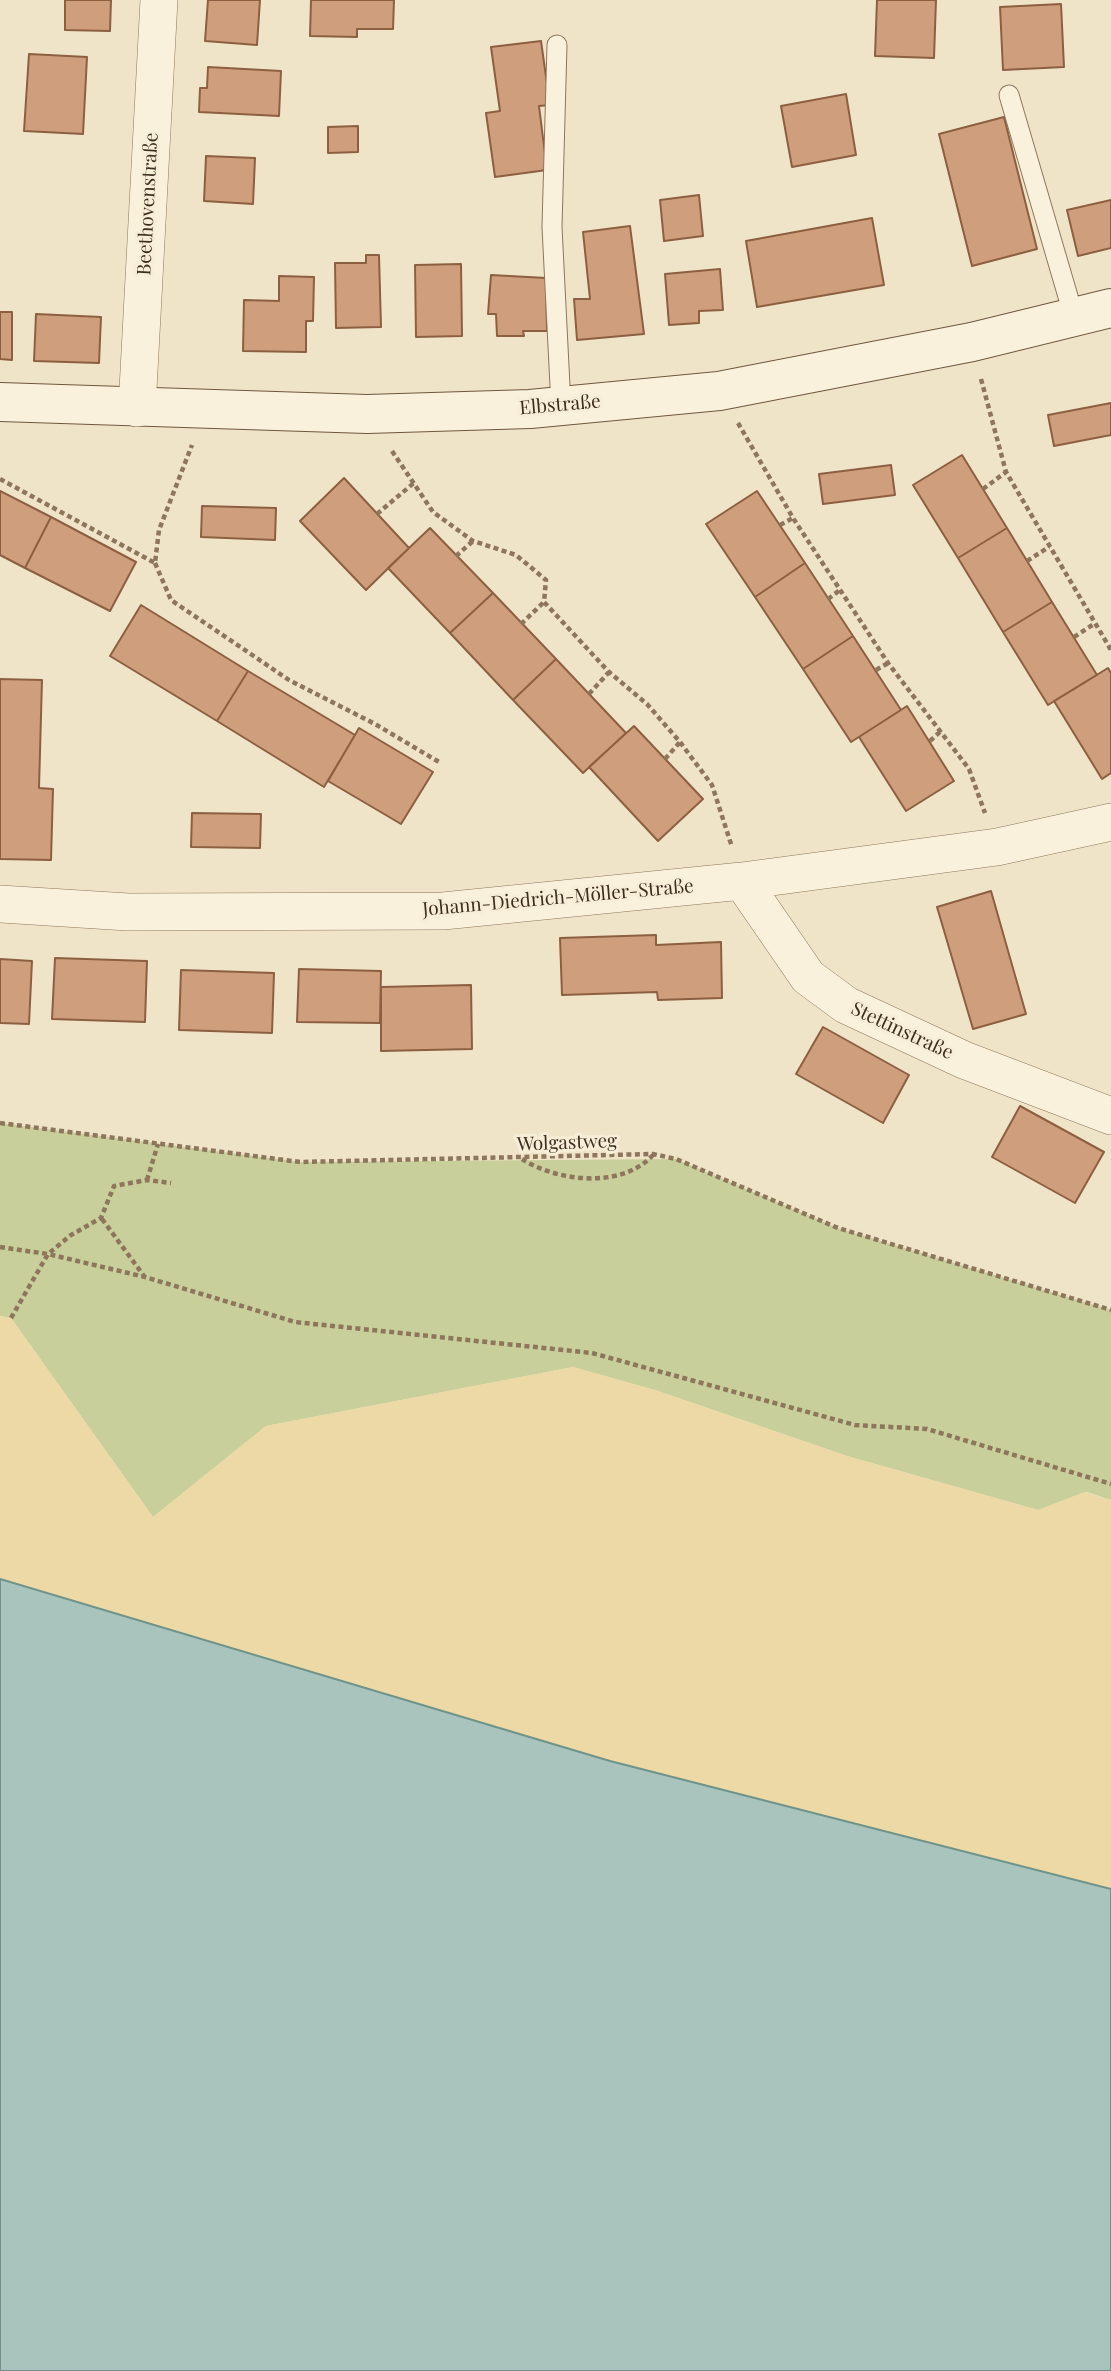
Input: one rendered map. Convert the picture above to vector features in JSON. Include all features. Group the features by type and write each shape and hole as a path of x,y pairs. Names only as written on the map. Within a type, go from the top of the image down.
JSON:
{"street":[{"name":"Beethovenstraße","path":"137,408 159,0"},
{"name":"Elbstraße","path":"0,402 205,411 366,414 561,406 719,391 972,342 1111,308"},
{"name":"Johann-Diedrich-Möller-Straße","path":"0,904 128,912 443,911 743,881 997,847 1111,822"},
{"name":"Stettinstraße","path":"743,881 808,977 846,1005 964,1060 1111,1116"}],"lane":[{"path":"557,45 552,228 561,406"},
{"path":"1009,95 1073,317"}],"path":[{"path":"972,342 1006,472 1111,650"},
{"path":"719,391 793,518 888,663 969,769 997,847"},
{"path":"205,411 159,530 155,563 172,600 289,680 439,762"},
{"path":"366,414 433,512 473,541 516,555 546,580 544,601 521,624"},
{"path":"983,489 1006,472"},
{"path":"0,479 155,563"},
{"path":"377,514 415,482"},
{"path":"780,525 793,518"},
{"path":"456,556 473,541"},
{"path":"1027,561 1049,547"},
{"path":"828,598 840,590"},
{"path":"544,601 609,672 647,704 712,785 743,881"},
{"path":"1074,637 1094,624"},
{"path":"876,670 888,663"},
{"path":"589,694 609,672"},
{"path":"930,741 942,731"},
{"path":"665,759 680,742"},
{"name":"Wolgastweg","path":"0,1123 300,1162 653,1154 676,1159 838,1228 1111,1310"},
{"path":"147,1180 158,1144"},
{"path":"521,1159 541,1171 570,1177 619,1176 642,1167 653,1154"},
{"path":"11,1318 48,1254 71,1235 101,1218 114,1186 147,1180 171,1183"},
{"path":"101,1218 145,1277"},
{"path":"0,1247 48,1254 145,1277 295,1322 592,1353 855,1425 927,1429 1111,1484"}],"green space":[{"path":"0,1123 300,1162 676,1159 838,1228 1111,1310 1111,1500 1087,1492 1038,1510 847,1456 658,1391 573,1367 266,1426 153,1517 11,1318 0,1316"}],"sand":[{"path":"0,1316 11,1318 153,1517 266,1426 573,1367 658,1391 847,1456 1038,1510 1084,1492 1111,1500 1111,1889 610,1761 0,1579"}],"water":[{"path":"0,1579 610,1761 1111,1889 1111,2371 0,2371"}],"building":[{"path":"65,0 111,0 110,31 65,30"},
{"path":"208,0 260,0 257,45 205,41"},
{"path":"311,0 394,0 393,29 357,29 357,37 310,36"},
{"path":"877,0 936,0 934,58 875,56"},
{"path":"1061,4 1064,67 1003,70 1000,7"},
{"path":"541,41 550,105 539,106 547,170 495,177 486,113 500,111 491,47"},
{"path":"29,54 87,57 83,134 24,131"},
{"path":"208,67 281,71 279,116 199,112 200,88 207,88"},
{"path":"846,94 856,155 792,167 781,106"},
{"path":"1004,117 1037,249 972,266 939,134"},
{"path":"358,126 358,152 328,153 328,127"},
{"path":"206,156 255,158 253,204 204,201"},
{"path":"699,195 703,236 664,241 660,200"},
{"path":"1111,200 1111,248 1078,256 1067,210"},
{"path":"872,218 884,285 757,307 746,241"},
{"path":"630,226 644,334 577,340 574,299 590,299 583,232"},
{"path":"366,255 379,255 381,327 336,328 335,263 366,263"},
{"path":"461,264 462,336 416,337 415,265"},
{"path":"720,269 723,310 699,311 699,323 669,325 665,274"},
{"path":"491,275 546,278 547,331 523,331 524,336 497,336 496,314 488,314"},
{"path":"279,276 314,277 313,321 306,321 306,352 243,351 244,300 279,301"},
{"path":"0,312 12,312 12,360 0,359"},
{"path":"36,314 101,317 99,363 34,361"},
{"path":"1111,403 1111,435 1054,446 1048,415"},
{"path":"962,455 1007,528 958,558 913,485"},
{"path":"891,465 895,495 823,504 819,474"},
{"path":"344,478 409,548 366,590 300,521"},
{"path":"0,491 51,517 25,568 0,555"},
{"path":"757,491 805,563 755,597 706,524"},
{"path":"202,506 276,508 275,540 201,537"},
{"path":"51,517 136,562 110,611 25,568"},
{"path":"430,528 493,593 450,633 388,568"},
{"path":"1007,528 1052,602 1003,632 958,558"},
{"path":"805,563 853,636 803,669 755,597"},
{"path":"493,593 556,659 513,700 450,633"},
{"path":"1052,602 1097,675 1048,705 1003,632"},
{"path":"141,605 248,671 217,721 110,656"},
{"path":"853,636 901,710 851,742 803,669"},
{"path":"556,659 626,733 583,773 513,700"},
{"path":"1108,668 1111,673 1111,773 1102,779 1054,701"},
{"path":"248,671 355,735 324,787 217,721"},
{"path":"0,679 42,680 39,788 53,789 51,860 0,859"},
{"path":"907,706 954,781 906,811 859,737"},
{"path":"634,726 703,799 658,841 589,767"},
{"path":"359,728 433,772 401,824 328,781"},
{"path":"192,813 261,814 260,848 191,847"},
{"path":"991,891 1026,1014 973,1029 937,907"},
{"path":"656,935 656,945 721,942 722,998 658,1000 657,992 562,995 560,938"},
{"path":"55,958 147,961 145,1022 52,1019"},
{"path":"0,959 32,961 29,1024 0,1023"},
{"path":"299,969 381,971 380,1023 297,1022"},
{"path":"181,970 274,973 272,1033 179,1030"},
{"path":"471,985 472,1049 381,1051 381,987"},
{"path":"823,1027 909,1075 883,1123 796,1074"},
{"path":"1020,1106 1104,1152 1075,1203 992,1157"}]}
